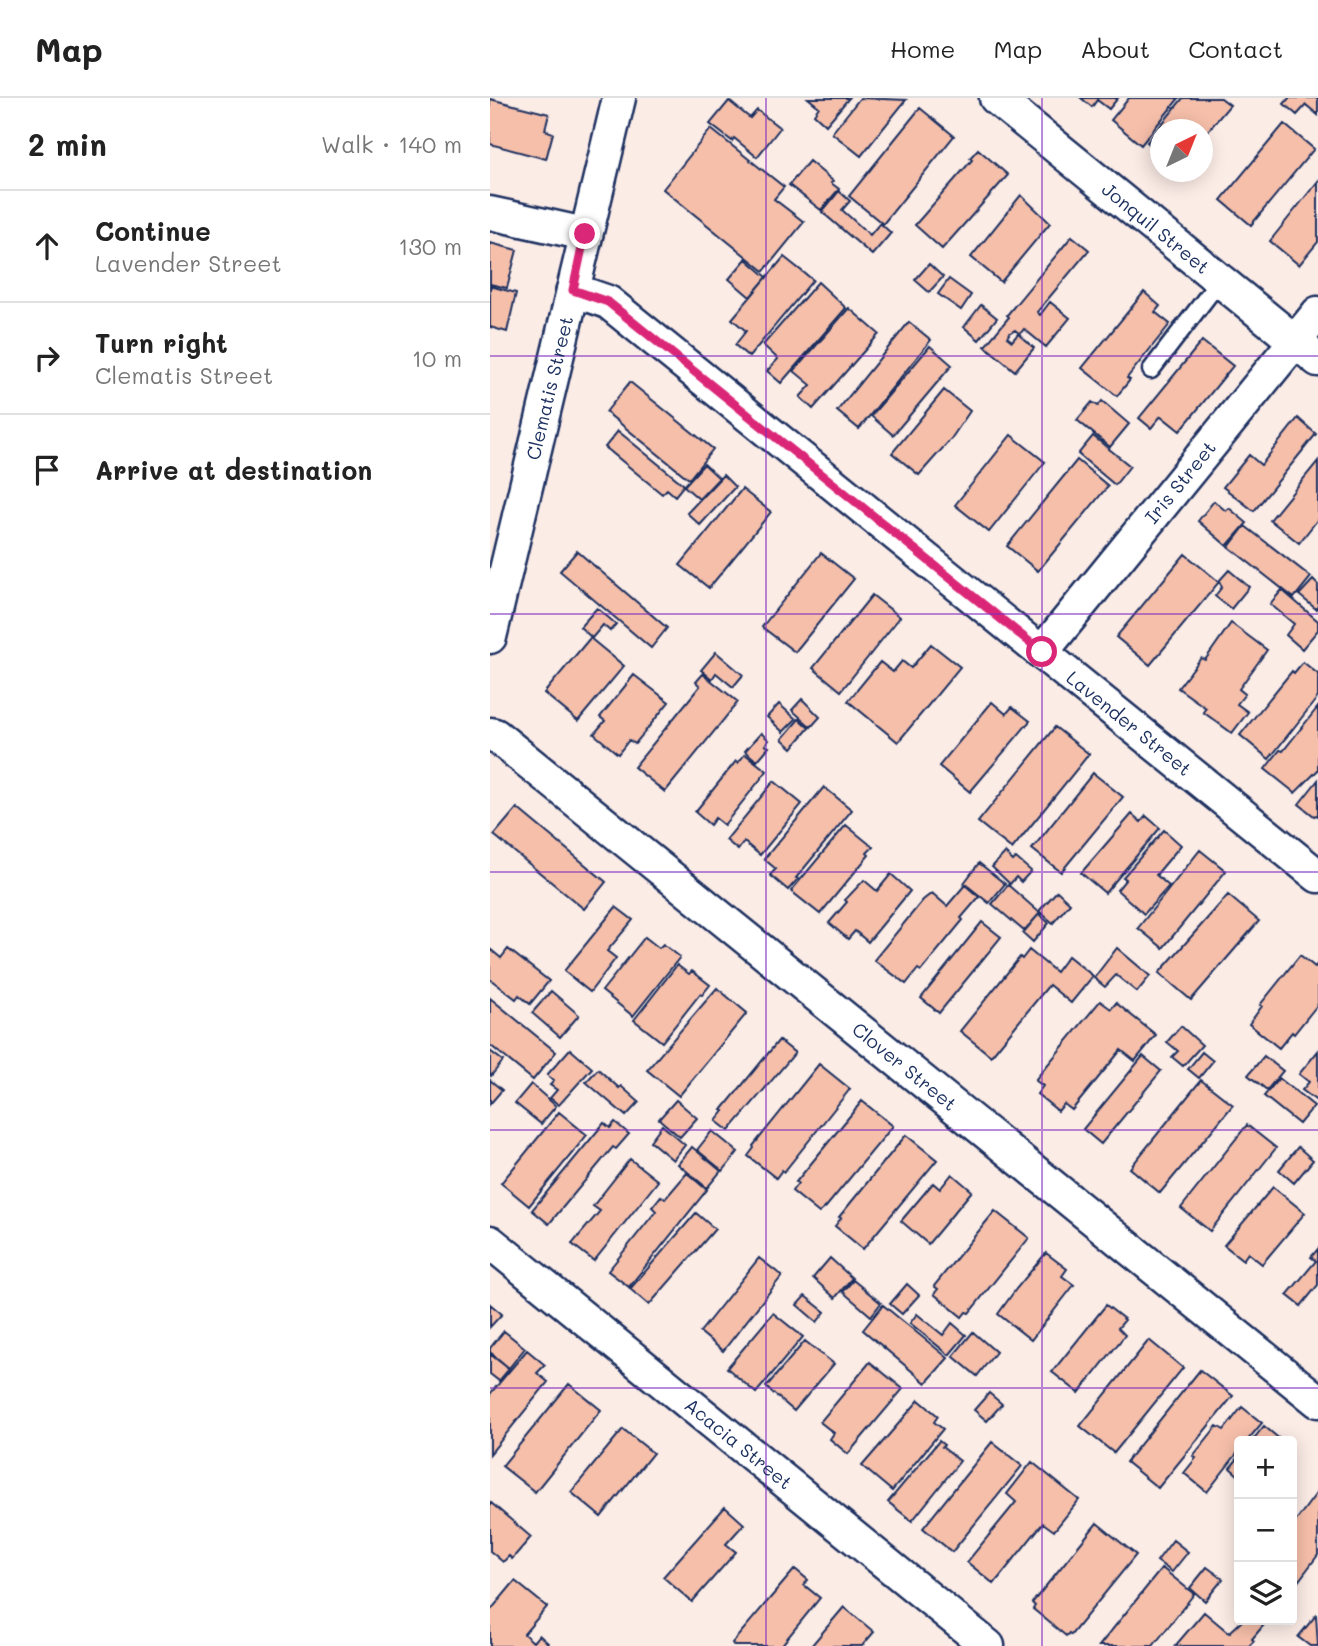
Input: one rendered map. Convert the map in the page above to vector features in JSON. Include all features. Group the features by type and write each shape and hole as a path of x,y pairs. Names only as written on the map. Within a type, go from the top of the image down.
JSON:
{"street":[{"name":"Clematis Street","path":"490,637 619,98"},
{"name":"Jonquil Street","path":"996,98 1307,351"},
{"path":"490,213 585,234"},
{"name":"Lavender Street","path":"573,290 608,302 1318,876"},
{"name":"Iris Street","path":"1042,652 1307,351 1318,313"},
{"name":"Clover Street","path":"490,734 495,735 1318,1401"},
{"name":"Acacia Street","path":"490,1242 988,1646"}],"lane":[{"path":"1151,370 1220,280"}],"building":[{"path":"808,98 849,98 826,125 814,114 819,107"},
{"path":"860,98 906,100 861,156 832,133"},
{"path":"1081,98 1118,98 1109,109 1097,100 1092,107"},
{"path":"1129,98 1179,98 1162,119 1150,119 1150,134 1141,145 1111,120"},
{"path":"1183,98 1221,98 1230,105 1213,125 1213,119 1166,119"},
{"path":"1289,98 1318,98 1318,115 1306,105 1297,115 1284,104"},
{"path":"490,99 549,114 545,130 553,133 546,159 490,144"},
{"path":"729,101 750,118 757,110 780,128 757,157 734,138 732,141 710,124"},
{"path":"920,108 954,136 883,224 849,196"},
{"path":"1284,124 1314,149 1251,225 1221,200"},
{"path":"711,129 784,187 774,199 804,222 764,271 663,189"},
{"path":"978,149 1008,175 942,249 915,225 972,160 970,158"},
{"path":"809,161 839,189 821,210 789,185"},
{"path":"1318,181 1318,242 1299,265 1270,241"},
{"path":"839,191 850,201 842,210 870,235 880,223 891,233 872,255 822,212"},
{"path":"1021,195 1050,223 1001,282 971,257"},
{"path":"1072,236 1089,250 1037,312 1040,315 1050,302 1070,318 1046,347 1024,329 1020,334 1015,330 1010,333 1007,337 1012,341 1018,334 1034,348 1015,371 985,346"},
{"path":"490,243 517,250 507,288 490,284"},
{"path":"784,257 813,280 749,357 735,345 746,331 732,319"},
{"path":"746,259 767,277 750,297 729,279"},
{"path":"929,264 943,277 929,292 915,280"},
{"path":"949,279 971,295 961,310 938,294"},
{"path":"818,282 846,308 781,383 767,371 778,359 763,345"},
{"path":"490,286 516,293 507,332 490,327"},
{"path":"1144,292 1160,306 1155,312 1170,324 1127,378 1130,380 1117,396 1082,368"},
{"path":"981,305 997,318 979,340 964,327"},
{"path":"849,308 879,334 813,409 800,397 811,385 794,371"},
{"path":"909,322 931,340 859,429 837,411"},
{"path":"1202,341 1233,366 1180,431 1161,416 1151,428 1139,418"},
{"path":"930,346 952,365 893,435 871,416"},
{"path":"630,382 713,449 689,479 606,412"},
{"path":"944,390 970,411 951,439 919,475 892,453"},
{"path":"1102,401 1129,424 1110,447 1077,420 1092,402 1098,406"},
{"path":"1298,418 1316,434 1254,511 1223,487 1249,455 1261,465"},
{"path":"618,431 684,485 675,496 667,489 662,494 605,447"},
{"path":"1011,435 1045,462 989,532 955,505"},
{"path":"1093,436 1130,466 1115,485 1078,454"},
{"path":"1077,460 1108,486 1038,571 1007,546"},
{"path":"1318,461 1318,519 1299,543 1270,520"},
{"path":"704,464 719,478 699,499 684,486"},
{"path":"723,475 735,487 700,525 687,513"},
{"path":"742,489 771,512 709,588 680,565"},
{"path":"1214,501 1226,511 1229,508 1247,523 1227,546 1198,521"},
{"path":"1245,526 1311,577 1294,598 1229,547"},
{"path":"577,551 667,628 651,648 560,571"},
{"path":"821,553 854,579 795,652 762,627"},
{"path":"1185,554 1219,582 1150,665 1116,637"},
{"path":"1229,570 1249,587 1231,609 1215,596 1222,587 1219,581"},
{"path":"1313,580 1318,585 1316,609 1299,595"},
{"path":"1282,590 1318,621 1318,630 1302,649 1286,635 1294,624 1270,604"},
{"path":"872,595 900,617 841,691 813,668"},
{"path":"597,608 616,624 610,631 603,625 592,638 580,627"},
{"path":"1231,623 1267,650 1239,689 1245,694 1237,704 1248,712 1232,733 1203,712 1206,708 1178,688 1201,658 1205,660"},
{"path":"590,638 624,666 578,721 544,693"},
{"path":"931,644 960,667 898,742 848,701 880,662 893,672 902,661 911,668"},
{"path":"716,652 743,675 733,687 716,673 712,679 701,670"},
{"path":"1303,662 1318,674 1318,697 1269,759 1240,735 1292,671 1294,673"},
{"path":"703,674 738,702 665,792 634,767 700,686 696,682"},
{"path":"634,675 669,702 635,744 629,740 618,754 594,734 605,721 600,717"},
{"path":"802,699 820,717 811,727 792,710"},
{"path":"992,702 1006,714 1012,707 1030,721 970,792 939,766"},
{"path":"779,704 796,719 783,732 767,717"},
{"path":"1318,707 1318,770 1295,793 1265,769"},
{"path":"799,719 809,728 792,748 782,739"},
{"path":"1055,727 1089,754 1012,849 978,822"},
{"path":"761,733 769,740 765,745 769,747 757,761 745,751"},
{"path":"745,754 767,771 724,825 715,818 710,825 695,812 736,761 738,763"},
{"path":"1093,773 1123,797 1061,872 1032,849"},
{"path":"1318,780 1318,816 1314,816 1299,804"},
{"path":"774,781 802,804 760,855 744,842 738,850 726,840"},
{"path":"824,787 852,810 788,890 770,875 776,869 764,859"},
{"path":"517,808 606,882 584,909 494,835"},
{"path":"1132,814 1141,822 1146,816 1160,828 1105,893 1081,873"},
{"path":"846,825 873,847 820,914 791,891"},
{"path":"1164,830 1181,845 1156,875 1169,886 1144,914 1117,890 1126,879 1123,877"},
{"path":"1200,850 1226,871 1163,948 1138,928"},
{"path":"1005,853 1013,861 1016,858 1031,871 1021,882 1016,877 1010,884 992,867"},
{"path":"979,863 1005,884 989,903 964,883"},
{"path":"891,874 910,891 868,942 855,931 848,939 829,923 847,902 845,900 864,880 877,891"},
{"path":"965,885 979,897 921,971 918,969 906,984 874,960 923,900 932,893 947,906"},
{"path":"1008,885 1040,913 1024,931 992,904"},
{"path":"1057,891 1070,903 1053,923 1039,911"},
{"path":"1228,895 1259,921 1191,1000 1159,973"},
{"path":"616,907 633,920 607,951 616,958 590,992 564,971"},
{"path":"1039,914 1049,923 1033,942 1023,933"},
{"path":"982,922 1001,937 939,1013 921,998"},
{"path":"645,937 659,948 663,944 680,957 633,1016 602,991"},
{"path":"1117,948 1150,976 1137,992 1116,975 1105,987 1094,978"},
{"path":"490,949 501,958 508,949 549,981 530,1004 519,995 516,999 490,979"},
{"path":"1029,950 1056,972 1068,956 1093,976 1071,1003 1049,985 991,1056 960,1031 1020,957 1022,959"},
{"path":"1300,955 1315,967 1318,963 1318,1004 1279,1048 1249,1024 1262,1006 1260,1005"},
{"path":"677,965 689,974 692,971 710,985 662,1042 634,1020"},
{"path":"717,988 747,1013 679,1096 647,1070"},
{"path":"551,991 579,1015 560,1037 532,1013"},
{"path":"490,998 556,1052 533,1080 490,1045"},
{"path":"1100,1001 1111,1009 1116,1003 1156,1035 1135,1061 1121,1050 1072,1110 1064,1104 1058,1111 1037,1094 1043,1086 1035,1080"},
{"path":"1181,1026 1202,1045 1183,1066 1172,1057 1178,1051 1167,1042"},
{"path":"779,1040 795,1053 729,1131 716,1121 724,1111 722,1110"},
{"path":"570,1049 592,1068 559,1105 550,1098 557,1090 550,1085 554,1081 547,1075"},
{"path":"490,1051 503,1061 491,1076 490,1075"},
{"path":"1318,1051 1318,1102 1302,1090 1309,1082 1299,1074"},
{"path":"1202,1052 1213,1061 1199,1078 1188,1069"},
{"path":"1143,1056 1161,1071 1101,1144 1083,1129"},
{"path":"1264,1056 1283,1071 1267,1090 1248,1075"},
{"path":"819,1064 850,1089 784,1172 782,1170 776,1178 748,1156 753,1146"},
{"path":"598,1069 639,1102 626,1116 586,1082"},
{"path":"1279,1078 1314,1106 1299,1124 1264,1096"},
{"path":"490,1080 502,1090 490,1104"},
{"path":"1201,1080 1233,1105 1160,1193 1130,1168"},
{"path":"531,1084 556,1106 541,1124 515,1103"},
{"path":"676,1100 697,1118 680,1137 659,1119"},
{"path":"862,1101 893,1126 819,1213 792,1191 798,1183 796,1182"},
{"path":"559,1112 587,1135 529,1206 501,1183"},
{"path":"615,1122 629,1134 616,1149 613,1147 549,1224 532,1210 604,1123 610,1128"},
{"path":"662,1125 685,1145 673,1160 650,1141"},
{"path":"1247,1125 1276,1148 1210,1231 1181,1208"},
{"path":"712,1131 738,1152 723,1171 697,1150"},
{"path":"906,1135 937,1160 863,1249 835,1226 841,1218 839,1217"},
{"path":"692,1147 721,1171 707,1188 678,1164"},
{"path":"1298,1147 1313,1160 1294,1183 1279,1170"},
{"path":"630,1159 658,1181 594,1261 572,1244 600,1211 593,1206"},
{"path":"687,1173 707,1190 629,1287 608,1271 656,1211 652,1207 661,1196 665,1199"},
{"path":"952,1174 972,1191 928,1244 901,1221 933,1183 940,1189"},
{"path":"1273,1187 1305,1213 1262,1264 1248,1253 1243,1260 1224,1245"},
{"path":"995,1211 1029,1238 969,1313 966,1312 962,1317 934,1294 938,1289 934,1286"},
{"path":"696,1213 715,1229 649,1305 630,1289"},
{"path":"1318,1249 1318,1285 1301,1306 1287,1295 1316,1261 1311,1257"},
{"path":"1046,1253 1067,1269 1062,1276 1074,1285 1031,1340 998,1314"},
{"path":"759,1258 782,1276 723,1351 700,1332"},
{"path":"830,1258 852,1278 835,1298 813,1278"},
{"path":"853,1280 881,1303 871,1316 843,1292"},
{"path":"907,1284 919,1295 902,1314 890,1304"},
{"path":"805,1296 825,1312 817,1322 797,1305"},
{"path":"490,1304 502,1314 490,1327"},
{"path":"883,1305 948,1358 926,1383 863,1330"},
{"path":"1106,1305 1125,1320 1118,1328 1125,1335 1079,1393 1052,1372"},
{"path":"773,1313 803,1337 756,1393 727,1368"},
{"path":"917,1314 943,1335 952,1323 966,1335 949,1355 910,1323"},
{"path":"504,1331 525,1348 509,1368 490,1352 490,1348"},
{"path":"973,1332 996,1352 977,1376 953,1356"},
{"path":"1149,1340 1183,1368 1114,1453 1080,1426"},
{"path":"805,1341 834,1364 794,1411 766,1387"},
{"path":"527,1350 545,1365 537,1373 548,1382 490,1454 490,1394"},
{"path":"490,1354 509,1369 499,1381 490,1374"},
{"path":"870,1362 903,1389 848,1454 830,1439 834,1433 820,1422"},
{"path":"1200,1370 1233,1396 1158,1488 1126,1462"},
{"path":"569,1384 601,1410 535,1492 502,1466"},
{"path":"989,1393 1002,1404 987,1421 974,1410"},
{"path":"919,1400 938,1416 934,1422 943,1429 892,1491 862,1466"},
{"path":"1242,1407 1262,1423 1251,1436 1234,1436 1234,1457 1207,1492 1184,1473 1196,1458 1193,1456 1217,1426 1224,1430"},
{"path":"1264,1426 1276,1436 1256,1436"},
{"path":"623,1429 653,1453 601,1517 571,1492"},
{"path":"939,1441 944,1445 942,1447 960,1461 912,1521 888,1502"},
{"path":"992,1442 1022,1466 952,1552 923,1528"},
{"path":"1032,1462 1079,1500 1054,1531 1043,1523 994,1584 967,1562 1016,1502 1007,1494"},
{"path":"1318,1491 1318,1555 1297,1583 1297,1562 1297,1519"},
{"path":"490,1502 531,1537 512,1559 509,1556 503,1562 490,1551"},
{"path":"725,1507 744,1524 726,1544 736,1552 692,1602 663,1577"},
{"path":"1097,1523 1136,1555 1071,1635 1069,1633 1066,1636 1033,1609 1035,1606 1032,1603"},
{"path":"1173,1540 1188,1552 1172,1572 1157,1561"},
{"path":"1207,1567 1223,1579 1205,1601 1190,1588"},
{"path":"1162,1568 1194,1594 1153,1646 1099,1646"},
{"path":"795,1569 808,1580 804,1585 820,1598 781,1646 734,1646 732,1643"},
{"path":"515,1581 547,1607 524,1634 533,1642 539,1635 548,1643 545,1646 490,1646 490,1611"},
{"path":"844,1607 874,1632 862,1646 811,1646"},
{"path":"1204,1612 1229,1633 1238,1625 1264,1625 1249,1646 1175,1646"},
{"path":"1316,1615 1318,1646 1310,1646 1298,1637"}],"route":[{"path":"585,234 573,290 608,302 1042,652"}]}
